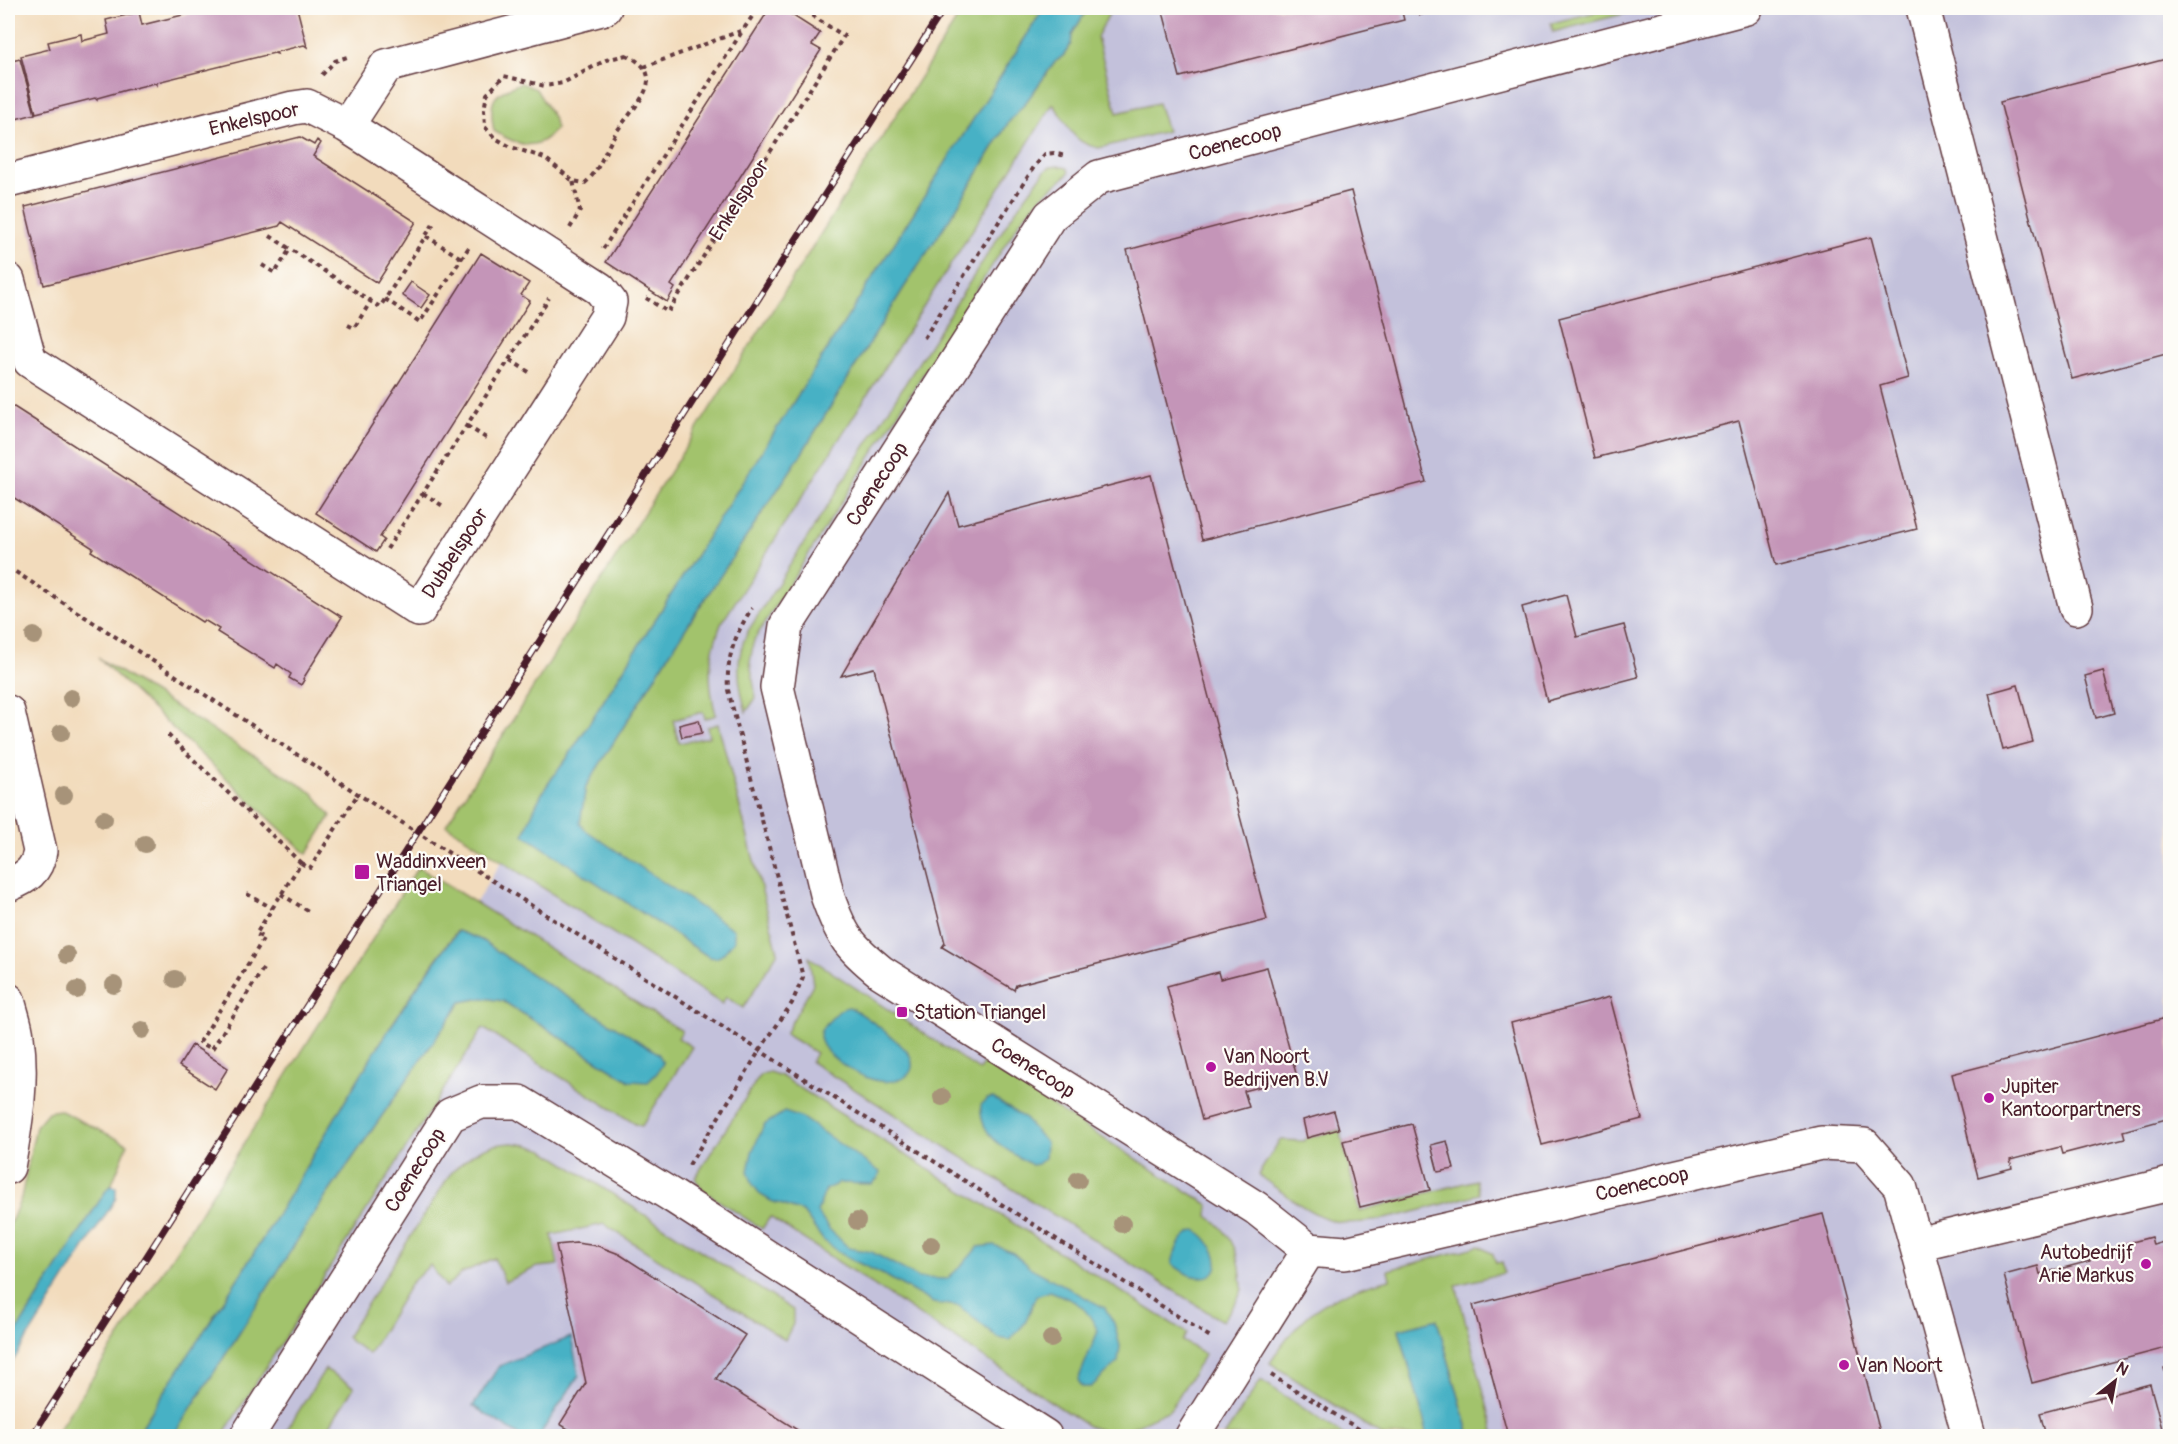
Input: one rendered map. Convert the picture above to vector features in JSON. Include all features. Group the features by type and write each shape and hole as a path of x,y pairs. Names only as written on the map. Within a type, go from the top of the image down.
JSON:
{"street":[{"path":"606,8 386,66 347,126 600,289 610,302"},
{"name":"Coenecoop","path":"1746,8 1099,177 1050,216 786,626 777,687 828,898 847,942 881,972 1256,1208 1309,1250 1345,1253 1821,1143 1864,1144 1900,1186 1969,1437"},
{"path":"1923,8 2076,608"},
{"name":"Enkelspoor","path":"8,181 293,108 307,106 347,126"},
{"name":"Dubbelspoor","path":"8,280 30,361 419,610 607,316 610,302"},
{"path":"8,712 40,851 38,863 30,874 8,885"},
{"path":"8,1000 17,1036 19,1087 8,1167"},
{"name":"Coenecoop","path":"247,1437 450,1115 480,1102 519,1102 671,1195 1045,1437"},
{"path":"1917,1244 2170,1184"},
{"path":"1192,1437 1309,1250"}],"path":[{"path":"601,253 758,8"},
{"name":"Enkelspoor","path":"610,302 642,296 668,312 844,36 800,8"},
{"path":"644,67 743,30"},
{"path":"293,108 335,61 354,55"},
{"path":"368,577 560,263 580,211 573,182 545,158 511,147 495,138 485,127 484,110 487,94 504,76 545,86 563,84 606,60 626,55 640,62 644,67 648,87 641,101 614,136 594,175 585,183 573,182"},
{"path":"270,236 380,307 452,194"},
{"path":"385,300 420,322 488,217"},
{"path":"426,236 461,258"},
{"path":"262,265 275,273 290,249"},
{"path":"348,325 354,328 371,301"},
{"path":"8,567 358,794 1370,1437"},
{"path":"168,735 301,863 310,868 358,794"},
{"path":"263,969 212,1049 200,1042 264,938 256,934 301,863"},
{"path":"247,894 272,908"},
{"path":"281,894 308,910"},
{"path":"671,1195 760,1050"}],"shaded area":[{"path":"1042,8 2170,8 2170,1436 138,1436"}],"green space":[{"path":"964,8 1044,8 566,760 546,787 525,834 709,957 584,829 580,823 586,786 691,620 800,456 1008,123 1055,62 1064,55 1071,44 1072,34 1088,8 1112,8 1097,37 1117,113 1158,103 1167,131 1099,148 1075,137 1053,104 721,624 713,648 710,669 711,691 716,715 705,719 703,712 673,720 679,743 709,737 707,727 718,724 778,952 743,1008 726,997 722,1004 446,825"},
{"path":"1600,8 1646,8 1553,32 1551,23 1601,11"},
{"path":"521,83 536,89 553,117 556,128 549,136 534,144 519,143 494,131 492,105 494,100 504,90"},
{"path":"1050,167 1067,168 1069,172 1042,196 1021,220 754,640 750,662 756,698 746,712 741,691 739,661 748,631 1013,214 1045,171"},
{"path":"98,658 313,793 331,816 307,854"},
{"path":"418,867 682,1031 678,1038 692,1047 642,1126 483,1028 222,1436 173,1436 313,1215 461,1002 483,998 503,1001 630,1081 534,976 481,940 457,931 384,1037 256,1249 136,1436 54,1436 183,1240"},
{"path":"809,957 979,1070 984,1063 1209,1205 1208,1216 1227,1234 1240,1266 1241,1293 1222,1321 811,1062 816,1053 785,1034 813,984"},
{"path":"769,1072 781,1076 1187,1333 1182,1341 1205,1354 1170,1410 1115,1435 1088,1426 770,1217 762,1229 702,1190 695,1178 760,1075"},
{"path":"59,1110 128,1144 111,1186 8,1345 8,1229 21,1198 36,1126 48,1112"},
{"path":"1340,1130 1359,1211 1476,1180 1479,1194 1385,1219 1348,1223 1334,1221 1314,1213 1258,1175 1280,1140 1304,1141 1307,1138"},
{"path":"513,1143 544,1150 793,1310 793,1324 785,1340 604,1224 552,1235 558,1265 537,1267 505,1282 494,1258 462,1273 446,1287 430,1265 411,1283 369,1354 350,1341 347,1336 451,1173 479,1151 494,1145"},
{"path":"1479,1246 1493,1254 1496,1263 1502,1262 1504,1273 1456,1285 1495,1436 1470,1436 1437,1320 1399,1329 1428,1436 1382,1436 1270,1363 1307,1316 1334,1298 1390,1279 1388,1270"},
{"path":"325,1369 354,1387 323,1436 283,1436"},
{"path":"1261,1380 1345,1436 1224,1436"}],"water":[{"path":"1044,8 1088,8 1072,34 1071,44 1064,55 1055,62 1008,123 800,456 691,620 586,786 580,823 584,829 734,930 734,941 722,955 716,958 709,957 524,835 546,787 566,760"},
{"path":"458,931 481,940 534,976 658,1053 663,1063 657,1073 648,1082 630,1081 503,1001 483,998 461,1002 313,1215 173,1436 136,1436 256,1249 384,1037"},
{"path":"849,1007 882,1029 906,1051 912,1064 907,1076 893,1081 871,1079 848,1068 826,1049 820,1035 822,1028 838,1012"},
{"path":"993,1098 1024,1118 1046,1143 1045,1158 1038,1164 1032,1165 1013,1154 989,1134 981,1116 981,1105 987,1099"},
{"path":"784,1112 802,1118 880,1172 872,1184 839,1183 826,1189 817,1212 829,1229 849,1248 872,1252 919,1278 947,1279 978,1247 994,1245 1013,1253 1029,1267 1105,1308 1114,1323 1120,1346 1118,1362 1091,1387 1082,1387 1078,1380 1098,1331 1089,1315 1073,1301 1050,1291 1036,1296 1025,1323 1010,1340 998,1338 959,1306 933,1303 886,1276 848,1258 823,1240 803,1212 771,1201 761,1195 753,1185 748,1171 752,1152 764,1125"},
{"path":"111,1186 116,1187 116,1198 8,1369 8,1345"},
{"path":"1196,1230 1212,1247 1217,1260 1214,1272 1203,1277 1188,1274 1172,1264 1182,1239"},
{"path":"1437,1320 1470,1436 1428,1436 1399,1329"},
{"path":"571,1337 579,1375 539,1436 520,1436 473,1406 499,1366"}],"building":[{"path":"198,8 297,8 307,47 304,45 276,52 277,54 157,82 157,85 155,83 97,98 97,100 95,98 36,113 21,56 50,49 48,42 81,34 82,41 109,34 106,20 139,12 142,25 199,11"},
{"path":"770,8 781,8 820,33 812,45 821,50 671,285 675,288 667,302 606,262"},
{"path":"1162,8 1401,8 1404,20 1180,77"},
{"path":"1418,8 1448,8 1420,15"},
{"path":"2170,58 2170,353 2072,379 2000,102"},
{"path":"20,59 35,114 8,121 8,62"},
{"path":"300,137 314,145 317,140 321,143 313,156 416,222 377,283 282,222 279,226 44,285 25,207"},
{"path":"1351,191 1426,482 1202,540 1127,250"},
{"path":"1871,237 1908,378 1880,386 1917,529 1776,565 1739,421 1595,458 1559,318"},
{"path":"481,253 529,283 521,295 530,301 380,537 384,540 376,552 316,513"},
{"path":"411,282 430,295 421,308 402,295"},
{"path":"14,407 342,617 301,685 289,678 291,674 277,664 275,668 217,632 219,629 204,620 202,622 91,551 93,548 8,494 8,408"},
{"path":"1151,475 1267,920 1016,985 1014,990 942,947 945,943 874,668 841,676 949,493 958,525"},
{"path":"1566,595 1577,637 1624,625 1638,677 1547,701 1522,607"},
{"path":"2103,671 2114,713 2096,718 2085,676"},
{"path":"2018,685 2033,742 2003,750 1989,693"},
{"path":"699,720 702,733 682,737 679,725"},
{"path":"1267,967 1297,1077 1244,1091 1249,1107 1202,1120 1167,986 1218,972 1220,979"},
{"path":"1610,997 1642,1119 1542,1145 1511,1023"},
{"path":"2170,1017 2170,1118 2123,1131 2125,1138 2062,1154 2060,1147 2010,1160 2012,1168 1978,1177 1952,1074"},
{"path":"192,1045 228,1068 215,1089 179,1066"},
{"path":"1334,1111 1339,1129 1307,1138 1303,1120"},
{"path":"1412,1124 1430,1190 1360,1207 1343,1141"},
{"path":"1447,1141 1454,1169 1438,1172 1431,1145"},
{"path":"1823,1214 1881,1436 1508,1436 1473,1305"},
{"path":"2151,1237 2153,1245 2170,1240 2170,1347 2032,1383 2004,1275 2038,1266 2040,1274 2090,1261 2088,1254"},
{"path":"576,1243 598,1246 619,1254 745,1335 716,1379 807,1436 579,1436 560,1424 586,1383 556,1245"},
{"path":"2170,1366 2170,1391 2164,1368"},
{"path":"2150,1384 2164,1436 2046,1436 2040,1413"}],"railway":[{"path":"32,1436 944,8"}],"place":[{"name":"Waddinxveen Triangel","path":"362,872"},
{"name":"Station Triangel","path":"902,1012"},
{"name":"Van Noort Bedrijven B.V","path":"1211,1067"},
{"name":"Jupiter Kantoorpartners","path":"1989,1098"},
{"name":"Autobedrijf Arie Markus","path":"2146,1264"},
{"name":"Van Noort","path":"1844,1365"}]}
